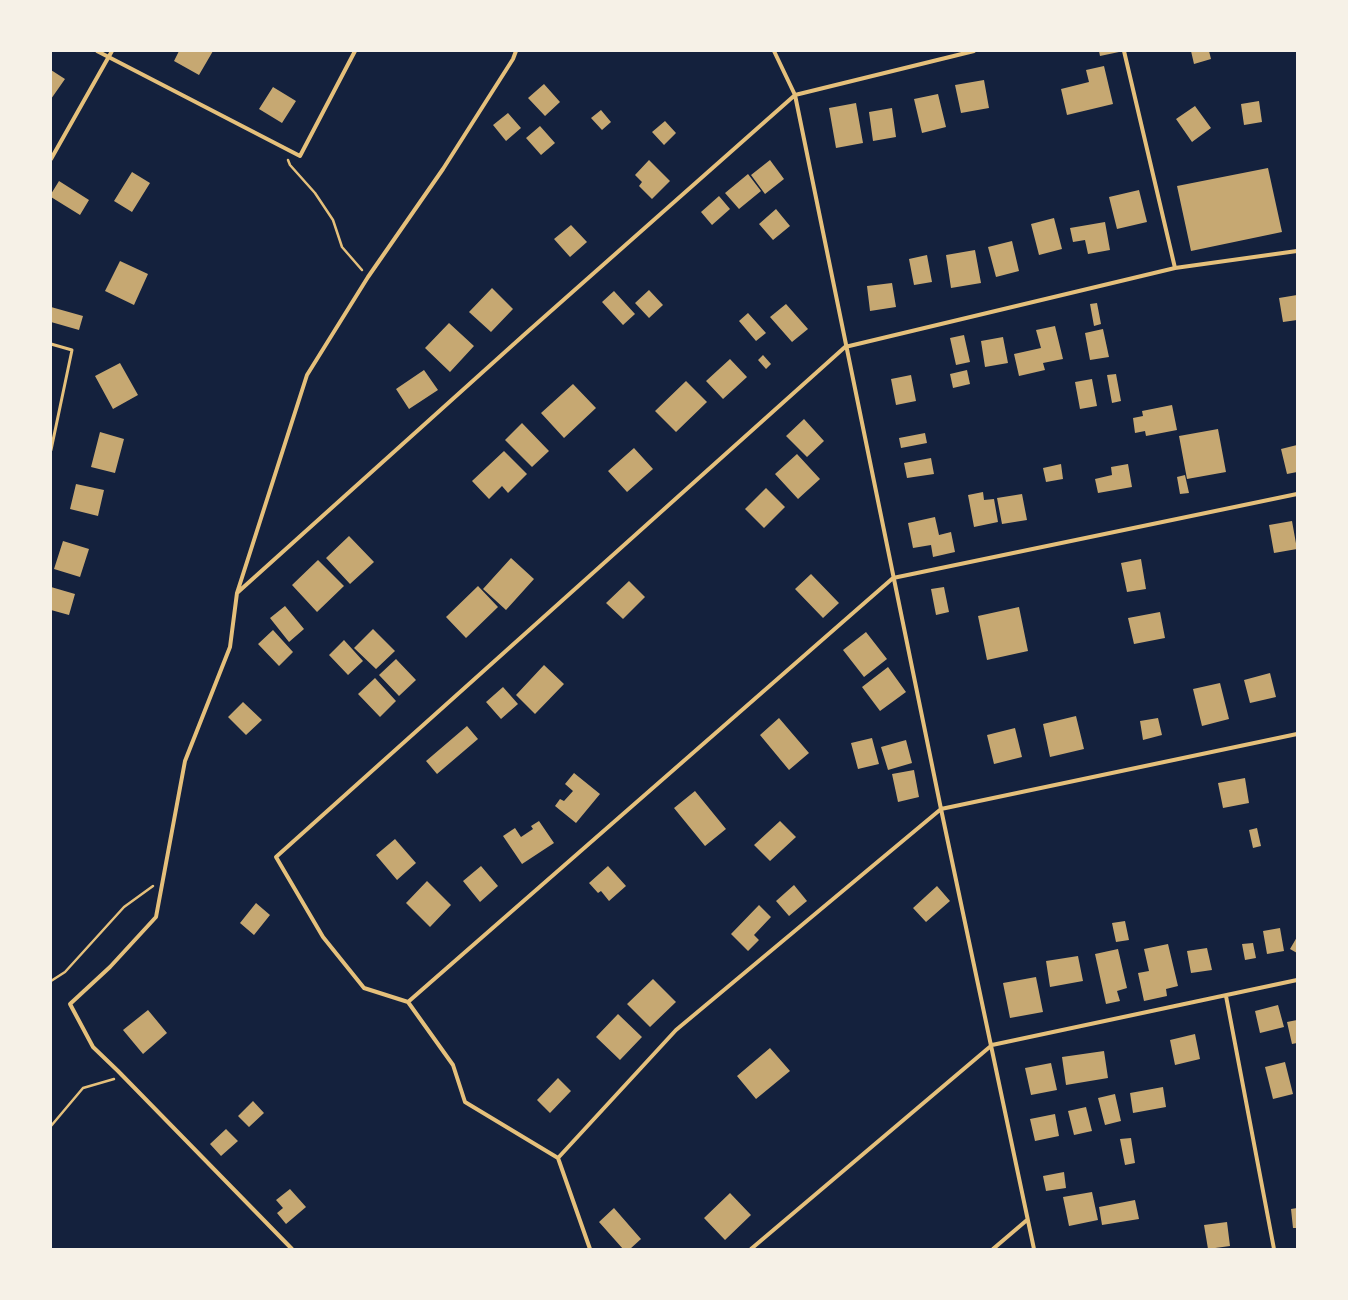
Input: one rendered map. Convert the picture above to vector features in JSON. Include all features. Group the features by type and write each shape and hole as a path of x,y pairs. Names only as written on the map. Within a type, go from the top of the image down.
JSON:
{"street":[{"path":"96,51 300,156 355,51"},
{"path":"51,159 112,51"},
{"path":"292,1249 93,1047 70,1004 110,967 156,917 185,761 230,647 237,593 307,375 368,277 443,169 513,60 516,51"},
{"path":"774,51 795,95 845,347 1034,1249"},
{"path":"237,593 525,334 795,95 974,51"},
{"path":"1124,51 1175,268"},
{"path":"590,1249 558,1158 466,1102 453,1065 408,1002 364,988 323,937 276,857 845,347 1175,268 1297,251"},
{"path":"408,1002 893,578 1297,494"},
{"path":"558,1158 676,1030 941,809 1297,734"},
{"path":"751,1249 992,1045 1297,980"},
{"path":"1226,996 1274,1249"},
{"path":"994,1249 1028,1220"}],"lane":[{"path":"51,344 72,350 51,450"}],"path":[{"path":"285,148 290,165 315,192 333,220 342,247 368,277"},
{"path":"51,981 65,972 124,907 163,878"},
{"path":"51,1126 83,1088 123,1077"}],"building":[{"path":"179,51 213,51 199,75 174,61"},
{"path":"1099,51 1119,51 1119,52 1100,56"},
{"path":"1191,51 1209,51 1211,59 1194,64"},
{"path":"1104,66 1113,104 1067,115 1061,89 1089,82 1086,70"},
{"path":"51,70 65,79 51,99"},
{"path":"984,80 989,108 961,113 955,85"},
{"path":"544,84 560,102 545,116 528,98"},
{"path":"273,87 296,101 282,123 259,109"},
{"path":"938,94 946,127 922,133 914,99"},
{"path":"1259,101 1262,122 1244,125 1241,104"},
{"path":"856,103 863,143 836,148 829,108"},
{"path":"1195,106 1211,128 1192,142 1176,119"},
{"path":"892,108 896,137 873,141 869,112"},
{"path":"601,110 611,122 602,130 591,118"},
{"path":"508,113 521,128 506,141 493,125"},
{"path":"665,121 676,133 664,145 652,132"},
{"path":"540,126 555,143 541,155 526,138"},
{"path":"649,160 670,181 652,199 639,186 642,182 635,175"},
{"path":"770,160 784,179 765,194 751,175"},
{"path":"1268,168 1282,232 1191,251 1177,186"},
{"path":"132,172 150,183 132,212 114,201"},
{"path":"748,174 761,191 739,209 725,193"},
{"path":"59,181 89,200 80,215 51,197 51,194"},
{"path":"1139,190 1147,222 1117,229 1109,197"},
{"path":"719,196 730,209 712,225 701,212"},
{"path":"776,209 790,226 773,240 759,224"},
{"path":"1054,218 1062,249 1039,255 1031,224"},
{"path":"1105,222 1110,250 1088,254 1085,240 1073,242 1070,228"},
{"path":"571,225 587,242 570,257 554,239"},
{"path":"1012,241 1019,271 996,277 988,247"},
{"path":"975,250 981,283 951,288 946,255"},
{"path":"927,255 932,282 914,285 909,259"},
{"path":"120,261 148,274 134,305 105,291"},
{"path":"892,283 896,307 870,311 867,286"},
{"path":"492,288 513,309 491,332 469,312"},
{"path":"649,290 663,305 649,318 635,303"},
{"path":"614,291 635,314 623,325 602,302"},
{"path":"1297,295 1297,320 1283,322 1279,298"},
{"path":"1097,303 1101,324 1094,326 1090,304"},
{"path":"786,304 808,329 792,342 770,317"},
{"path":"51,307 83,316 79,330 51,322"},
{"path":"748,313 766,333 756,341 739,321"},
{"path":"449,323 474,346 450,372 425,348"},
{"path":"1055,326 1063,359 1043,363 1045,370 1019,376 1014,354 1041,348 1036,330"},
{"path":"1103,329 1109,357 1090,360 1085,333"},
{"path":"964,335 970,362 956,365 950,338"},
{"path":"1003,337 1008,363 985,367 981,341"},
{"path":"763,355 771,364 766,369 758,360"},
{"path":"730,359 747,377 723,399 706,381"},
{"path":"120,363 138,395 113,409 95,376"},
{"path":"424,370 438,390 409,409 396,389"},
{"path":"967,370 970,384 953,388 950,374"},
{"path":"1116,374 1121,401 1112,403 1107,375"},
{"path":"911,375 916,401 896,405 891,379"},
{"path":"1092,379 1097,406 1080,409 1075,382"},
{"path":"686,381 707,402 676,432 655,411"},
{"path":"573,384 596,408 564,438 541,413"},
{"path":"1172,405 1177,430 1146,436 1145,431 1135,433 1133,418 1143,416 1142,411"},
{"path":"804,419 824,441 807,457 786,436"},
{"path":"522,423 549,451 532,467 505,440"},
{"path":"1218,429 1226,472 1187,479 1179,436"},
{"path":"100,432 124,439 115,473 91,467"},
{"path":"925,433 927,443 901,448 899,438"},
{"path":"1297,445 1297,472 1287,474 1281,449"},
{"path":"634,448 653,469 627,492 608,471"},
{"path":"504,451 527,474 508,493 502,486 489,499 472,481"},
{"path":"797,454 820,479 798,499 775,474"},
{"path":"931,458 934,474 907,478 904,463"},
{"path":"1061,464 1063,479 1046,482 1043,468"},
{"path":"1128,464 1132,487 1098,493 1095,479 1112,475 1111,467"},
{"path":"1185,475 1189,493 1180,494 1177,477"},
{"path":"76,484 104,490 98,516 70,509"},
{"path":"766,488 785,507 764,528 745,509"},
{"path":"983,492 984,500 994,499 998,522 974,527 968,495"},
{"path":"1022,494 1027,520 1002,524 997,498"},
{"path":"935,517 939,535 951,532 955,552 933,557 931,545 913,548 908,523"},
{"path":"1292,521 1297,549 1274,553 1269,525"},
{"path":"349,536 374,562 350,584 326,558"},
{"path":"63,541 89,549 80,577 54,569"},
{"path":"511,558 534,579 506,610 483,589"},
{"path":"1141,559 1146,589 1127,592 1121,563"},
{"path":"318,560 344,586 317,612 292,585"},
{"path":"811,574 839,603 823,618 795,589"},
{"path":"629,581 645,597 623,619 606,603"},
{"path":"478,586 498,607 466,638 446,617"},
{"path":"51,587 75,594 69,615 51,610"},
{"path":"944,587 949,612 936,615 931,589"},
{"path":"285,606 304,629 289,642 270,618"},
{"path":"1019,607 1028,651 987,660 978,616"},
{"path":"1160,612 1165,638 1134,644 1128,618"},
{"path":"373,629 395,651 376,669 354,648"},
{"path":"273,630 293,652 279,666 258,644"},
{"path":"866,632 887,659 864,677 843,650"},
{"path":"344,640 363,661 348,675 329,655"},
{"path":"396,659 416,680 399,696 379,675"},
{"path":"544,665 564,684 535,714 516,695"},
{"path":"888,667 906,692 880,711 862,687"},
{"path":"1270,673 1276,697 1250,703 1244,680"},
{"path":"375,678 396,701 380,717 358,694"},
{"path":"1220,683 1229,719 1202,726 1193,689"},
{"path":"503,687 518,704 501,719 486,702"},
{"path":"243,702 262,720 246,735 228,717"},
{"path":"1076,716 1084,749 1050,757 1043,724"},
{"path":"779,718 809,753 789,770 760,735"},
{"path":"1158,718 1162,735 1143,740 1140,721"},
{"path":"467,726 478,739 437,774 426,761"},
{"path":"1015,728 1022,757 994,764 987,735"},
{"path":"872,738 879,764 858,769 851,743"},
{"path":"906,740 912,763 888,770 881,747"},
{"path":"914,770 919,797 898,802 892,774"},
{"path":"574,773 600,794 576,823 555,806 560,799 564,801 573,791 565,784"},
{"path":"1245,778 1249,803 1223,808 1218,783"},
{"path":"695,791 726,829 705,846 674,808"},
{"path":"539,821 554,843 522,864 503,836 515,828 521,837 533,829 531,826"},
{"path":"780,821 796,837 770,861 754,845"},
{"path":"1257,828 1261,846 1253,848 1249,830"},
{"path":"395,839 416,863 397,880 376,855"},
{"path":"481,866 498,886 480,902 463,881"},
{"path":"608,866 626,886 609,901 601,891 598,893 589,883"},
{"path":"427,881 451,905 430,927 406,903"},
{"path":"794,885 807,901 789,916 776,901"},
{"path":"937,886 950,901 926,922 913,908"},
{"path":"256,903 270,915 254,935 240,923"},
{"path":"759,905 771,917 754,935 759,940 748,951 731,934"},
{"path":"1125,921 1129,940 1116,942 1112,923"},
{"path":"1280,928 1284,951 1267,954 1263,931"},
{"path":"1297,937 1297,953 1290,949"},
{"path":"1253,943 1256,958 1245,960 1242,944"},
{"path":"1168,944 1178,986 1166,989 1167,996 1144,1001 1138,973 1149,971 1144,949"},
{"path":"1207,948 1212,970 1191,973 1187,951"},
{"path":"1118,949 1127,988 1117,991 1120,1001 1106,1004 1095,954"},
{"path":"1078,956 1083,981 1050,987 1046,961"},
{"path":"1036,977 1043,1012 1010,1018 1003,983"},
{"path":"653,979 676,1002 650,1027 627,1004"},
{"path":"1278,1005 1284,1027 1260,1033 1255,1011"},
{"path":"148,1010 167,1033 143,1054 123,1030"},
{"path":"618,1014 642,1037 620,1060 596,1037"},
{"path":"1297,1020 1297,1043 1292,1044 1287,1022"},
{"path":"1195,1034 1200,1059 1175,1065 1170,1040"},
{"path":"770,1048 790,1071 756,1099 737,1076"},
{"path":"1104,1051 1108,1078 1066,1085 1062,1057"},
{"path":"1285,1062 1293,1094 1273,1099 1265,1067"},
{"path":"1051,1063 1057,1090 1031,1095 1025,1068"},
{"path":"558,1078 571,1091 550,1113 537,1100"},
{"path":"1163,1087 1166,1107 1133,1113 1130,1093"},
{"path":"1115,1094 1121,1121 1105,1125 1098,1098"},
{"path":"253,1101 264,1113 249,1127 238,1116"},
{"path":"1086,1107 1092,1131 1074,1135 1068,1111"},
{"path":"1055,1114 1059,1136 1035,1141 1030,1119"},
{"path":"226,1129 238,1141 221,1156 210,1144"},
{"path":"1131,1138 1135,1163 1125,1165 1120,1139"},
{"path":"1064,1172 1066,1188 1046,1191 1043,1176"},
{"path":"290,1189 306,1207 286,1224 277,1213 283,1208 276,1200"},
{"path":"1092,1192 1098,1220 1069,1226 1063,1197"},
{"path":"730,1193 751,1215 725,1240 704,1218"},
{"path":"1135,1200 1139,1219 1102,1225 1099,1207"},
{"path":"614,1208 641,1239 630,1249 623,1249 599,1222"},
{"path":"1297,1208 1297,1228 1293,1228 1291,1209"},
{"path":"1227,1222 1230,1246 1208,1249 1204,1225"}]}
